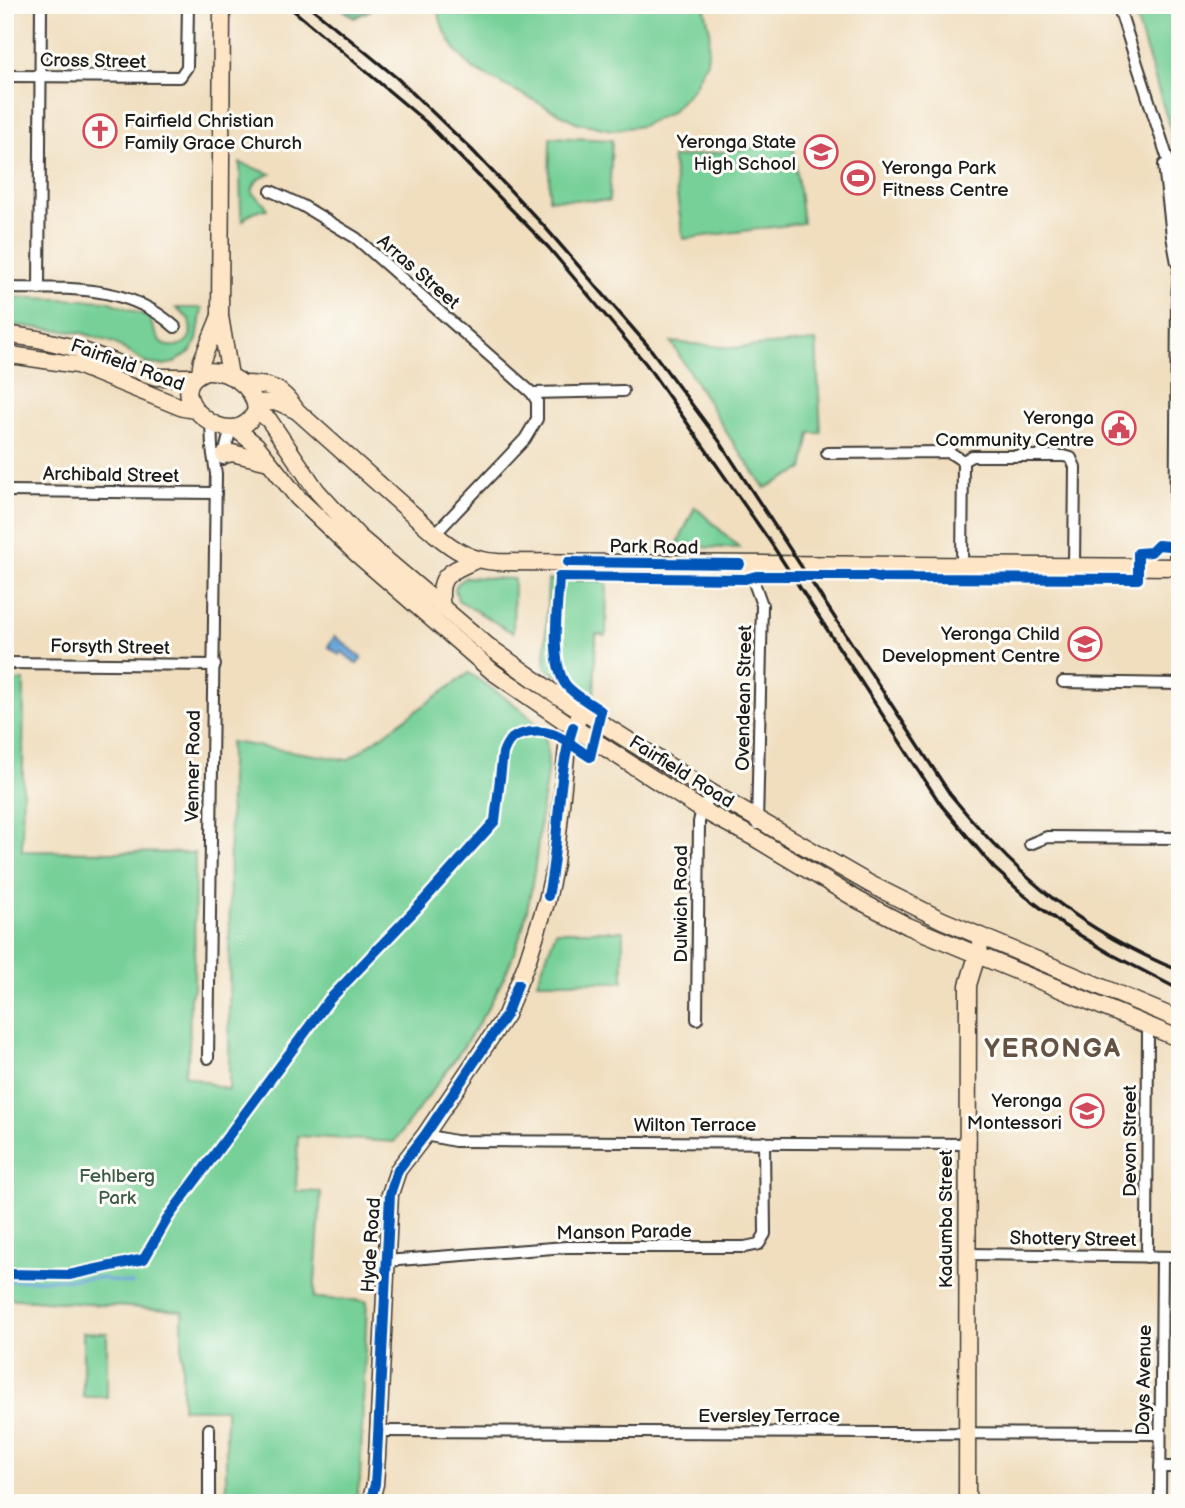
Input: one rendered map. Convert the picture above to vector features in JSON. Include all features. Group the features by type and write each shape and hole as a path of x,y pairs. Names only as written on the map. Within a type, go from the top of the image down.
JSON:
{"street":[{"path":"39,289 41,5"},
{"name":"Cross Street","path":"5,76 180,77 187,68 188,5"},
{"path":"219,316 197,375 188,391 188,397 194,410 211,421 234,428 248,423 256,406 249,389 236,380 219,316 222,5"},
{"path":"1118,5 1180,204"},
{"path":"1163,151 1171,236 1179,260 1177,567"},
{"name":"Arras Street","path":"271,191 303,206 356,238 532,393"},
{"path":"5,288 98,292 123,296 152,309 176,327"},
{"name":"Fairfield Road","path":"5,334 75,348 156,377 197,375"},
{"name":"Fairfield Road","path":"5,354 77,365 194,410"},
{"path":"197,375 213,371 236,380 273,387 435,534 525,439 537,419 537,401 532,393"},
{"path":"532,393 623,391"},
{"path":"256,406 278,402 297,411"},
{"name":"Fairfield Road","path":"256,406 338,516 502,657 582,711 712,793 870,884 942,920 1180,1020"},
{"name":"Venner Road","path":"208,1058 216,493 211,421"},
{"name":"Fairfield Road","path":"234,428 256,445 298,498 357,554 493,672 573,727 702,810 753,837 857,900 898,921 1180,1039"},
{"name":"Venner Road","path":"216,474 234,428"},
{"path":"827,453 949,452 963,461"},
{"path":"224,455 232,453 270,462"},
{"path":"963,461 972,456 1071,458 1075,467 1074,566"},
{"path":"962,566 963,461"},
{"name":"Archibald Street","path":"5,491 216,493"},
{"name":"Park Road","path":"435,534 453,549 476,559 498,562 1177,567"},
{"path":"442,608 440,589 445,577 451,571 476,559"},
{"name":"Ovendean Street","path":"740,564 752,577 762,605 759,818 753,837"},
{"name":"Forsyth Street","path":"5,663 215,665"},
{"path":"1063,682 1180,684"},
{"name":"Hyde Road","path":"370,1503 375,1484 379,1431 386,1261 393,1181 506,1015 547,900 555,864 566,747 582,711"},
{"name":"Dulwich Road","path":"697,1019 698,834 702,810 712,793"},
{"path":"1030,844 1047,837 1180,838"},
{"name":"Kadumba Street","path":"967,1503 968,985 976,953 984,938"},
{"name":"Devon Street","path":"1147,1256 1148,1026"},
{"name":"Wilton Terrace","path":"425,1135 455,1141 966,1144"},
{"name":"Manson Parade","path":"386,1261 566,1247 745,1247 759,1244 765,1234 764,1142"},
{"name":"Shottery Street","path":"966,1254 1180,1257"},
{"name":"Days Avenue","path":"1160,1503 1162,1257"},
{"path":"209,1429 209,1503"},
{"name":"Eversley Terrace","path":"379,1431 1160,1434"},
{"path":"1160,1467 1180,1467"}],"green space":[{"path":"338,5 373,5 371,10 354,18"},
{"path":"436,5 704,5 710,31 707,61 694,87 670,113 641,126 612,130 576,122 473,69 456,51 443,28"},
{"path":"1132,5 1180,5 1180,160"},
{"path":"550,137 612,140 609,201 549,199"},
{"path":"793,143 803,223 683,239 672,158"},
{"path":"240,163 271,174 258,180 252,193 267,209 248,215 243,221 241,213"},
{"path":"5,297 108,301 148,317 161,342 173,346 185,342 191,332 189,319 176,308 202,308 197,340 191,351 174,363 163,365 148,364 114,343 82,333 5,324"},
{"path":"816,341 821,433 810,433 803,469 765,488 730,438 671,342 734,348"},
{"path":"695,507 740,548 676,547"},
{"path":"466,577 514,579 513,633 458,600 455,589"},
{"path":"548,580 607,581 606,636 596,634 594,700 545,667"},
{"name":"Fehlberg Park","path":"469,673 533,720 541,729 547,747 547,775 533,882 514,953 470,1038 394,1142 298,1136 296,1191 321,1192 314,1298 367,1301 360,1480 355,1503 226,1503 226,1409 182,1409 182,1311 5,1298 5,681 24,681 22,851 195,853 194,989 190,997 189,1053 184,1075 229,1090 230,742 348,760"},
{"path":"556,931 623,931 623,982 537,982"},
{"path":"83,1332 107,1333 107,1397 83,1397"}],"water":[{"path":"335,636 362,658 357,664 342,652 339,655 328,646"}],"waterway":[{"path":"5,1281 100,1278 132,1284"}],"railway":[{"path":"287,5 426,122 549,248 646,364 771,543 941,805 994,868 1063,925 1180,990"},
{"path":"308,5 397,78 472,150 544,226 649,347 720,442 950,794 975,824 1026,876 1053,899 1111,938 1180,971"}],"cycle path":[{"path":"5,1274 69,1275 144,1259 169,1216 329,1000 495,821 503,753 510,740 532,732 550,733 590,757 601,711 569,689 561,675 556,649 559,577 1138,579 1138,553 1151,552 1158,545 1180,547"},
{"path":"568,562 740,564"},
{"path":"548,896 564,768 573,727"},
{"path":"370,1503 375,1484 377,1456 390,1194 398,1170 425,1135 506,1015 518,984"}],"place":[{"name":"Fairfield Christian Family Grace Church","path":"100,131"},
{"name":"Yeronga State High School","path":"821,152"},
{"name":"Yeronga Park Fitness Centre","path":"858,178"},
{"name":"Yeronga Community Centre","path":"1119,428"},
{"name":"Yeronga Child Development Centre","path":"1085,644"},
{"name":"Yeronga Montessori","path":"1087,1111"}],"district":[{"name":"YERONGA","path":"1053,1048"}]}
